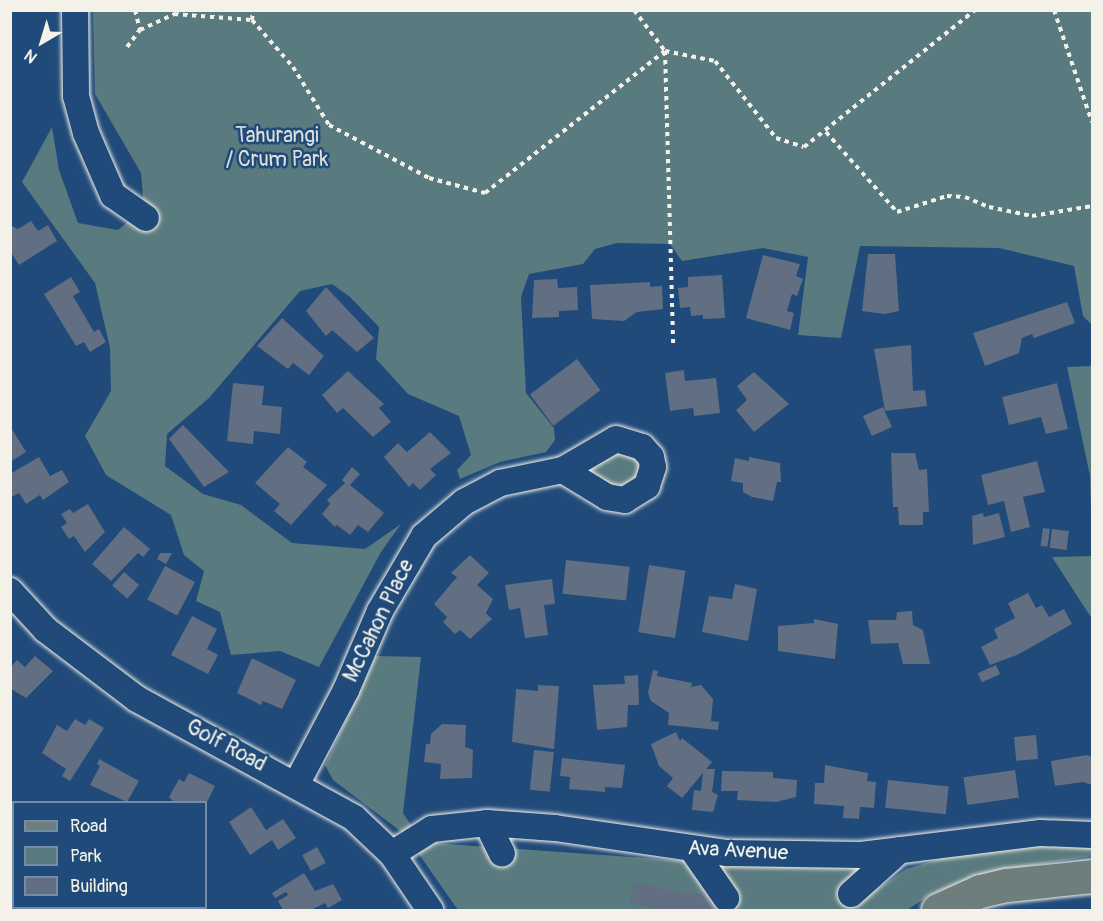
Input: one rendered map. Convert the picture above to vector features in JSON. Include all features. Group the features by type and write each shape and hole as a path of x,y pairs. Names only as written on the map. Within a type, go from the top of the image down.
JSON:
{"main road":[{"path":"938,910 980,891 1007,885 1092,876"}],"street":[{"path":"75,10 76,96 113,195 146,218"},
{"name":"McCahon Place","path":"297,783 346,690 380,611 424,536 465,502 500,483 563,470"},
{"name":"Golf Road","path":"10,591 46,630 137,699 297,783 354,818 392,854 430,910"},
{"path":"487,823 502,854"},
{"name":"Ava Avenue","path":"392,854 432,829 487,823 555,828 727,853 861,855 1041,833 1092,836"},
{"path":"692,849 726,898"},
{"path":"850,894 900,850"}],"path":[{"path":"135,10 140,30"},
{"path":"252,21 253,10"},
{"path":"634,10 665,51 673,345"},
{"path":"127,47 140,30 174,14 252,21 293,67 329,124 429,178 486,193 665,51 715,61 776,138 804,147 826,132 975,10"},
{"path":"1054,10 1092,122"},
{"path":"826,132 897,212 947,196 965,197 989,207 1032,216 1092,206"}],"green space":[{"name":"Tahurangi / Crum Park","path":"93,11 1092,11 1092,325 1083,316 1074,266 999,248 860,246 841,338 798,335 808,257 763,248 682,261 670,244 617,243 595,249 583,264 529,274 521,297 526,393 554,428 555,440 546,452 500,462 460,479 457,470 471,455 459,416 408,394 376,359 379,327 350,297 332,284 300,291 209,398 167,434 165,466 203,494 241,505 292,543 365,549 401,524 381,552 319,667 280,651 231,655 220,612 196,601 204,571 184,555 171,515 106,475 85,436 111,391 110,348 95,283 22,182 52,127 59,170 78,223 118,230 144,208 141,173 95,94"},
{"path":"1092,362 1092,554 1090,476 1067,367 1090,366"},
{"path":"609,452 636,452 643,469 633,486 614,488 585,472"},
{"path":"1092,556 1092,619 1052,557"},
{"path":"376,656 421,657 403,813 413,828 403,833 333,780 325,765"},
{"path":"1046,842 1092,845 1092,856 991,872 930,895 907,910 458,910 416,850 432,843 729,864 863,863 875,891 906,869 961,853"}],"building":[{"path":"31,221 38,231 48,225 57,241 19,265 10,251 10,225 18,229"},
{"path":"868,254 895,254 899,311 885,314 862,311"},
{"path":"763,255 800,264 796,276 803,279 797,296 792,294 787,311 794,313 790,330 746,318"},
{"path":"722,275 725,318 703,319 703,315 691,316 690,307 680,308 678,288 688,287 688,277"},
{"path":"71,277 80,292 73,296 94,332 99,329 106,342 90,352 84,342 76,346 44,294"},
{"path":"557,279 558,288 577,287 578,310 559,311 559,317 532,318 534,280"},
{"path":"650,282 650,287 662,286 663,309 637,312 624,321 592,319 590,285"},
{"path":"326,287 374,338 357,352 332,330 326,336 306,311"},
{"path":"1067,302 1075,323 1034,338 1032,334 1022,338 1019,353 985,366 973,333"},
{"path":"282,318 324,356 309,375 293,363 288,369 257,346"},
{"path":"911,345 913,391 925,390 927,406 885,411 874,349"},
{"path":"577,359 600,390 553,426 530,395"},
{"path":"684,370 685,381 716,378 720,413 694,416 693,408 670,411 665,373"},
{"path":"348,371 384,404 379,408 391,422 373,437 343,408 337,413 322,395"},
{"path":"754,372 789,404 754,432 736,410 747,400 737,386"},
{"path":"233,383 264,386 262,405 282,407 280,434 254,431 253,444 227,441"},
{"path":"1057,383 1068,429 1046,434 1041,417 1009,425 1002,397"},
{"path":"883,407 892,427 872,436 863,416"},
{"path":"183,425 229,472 204,487 169,439"},
{"path":"10,426 26,452 10,462"},
{"path":"430,432 451,453 430,469 436,475 420,490 413,483 409,487 384,457 398,443 407,452"},
{"path":"288,447 307,462 303,467 327,485 291,525 274,511 280,504 255,483"},
{"path":"891,453 915,453 919,470 927,469 929,512 923,512 923,525 899,525 898,507 893,507"},
{"path":"39,457 50,476 62,470 69,482 43,500 40,495 26,504 19,493 10,498 10,474"},
{"path":"749,457 780,463 781,482 777,482 773,501 752,497 743,492 743,483 731,481 735,458 749,461"},
{"path":"1037,461 1045,492 1023,497 1030,527 1011,532 1004,501 988,505 981,475"},
{"path":"352,467 360,474 350,485 384,513 368,532 358,525 350,535 337,525 335,527 322,514 330,504 327,500 345,483 342,480"},
{"path":"88,504 105,532 85,552 74,536 69,539 61,527 67,523 61,514 70,509 73,513"},
{"path":"983,513 984,517 999,513 1005,537 973,545 972,516"},
{"path":"124,527 150,549 143,557 138,553 111,581 92,564"},
{"path":"1043,528 1050,529 1047,547 1040,546"},
{"path":"1052,529 1069,531 1067,550 1050,548"},
{"path":"160,553 172,553 166,564 157,559"},
{"path":"470,555 489,573 477,585 493,599 486,613 492,619 470,639 460,630 455,634 443,622 447,617 434,604 457,577 451,573"},
{"path":"566,560 630,567 626,601 562,594"},
{"path":"649,565 686,571 675,638 638,632"},
{"path":"165,566 195,582 177,616 147,600"},
{"path":"124,572 139,585 127,599 112,586"},
{"path":"552,579 555,604 544,605 548,635 525,638 520,608 509,610 505,585"},
{"path":"735,584 757,589 748,641 702,632 709,596 732,599"},
{"path":"1028,593 1036,608 1042,605 1049,617 1064,609 1072,624 1019,654 990,665 981,647 998,638 994,629 1015,618 1008,603"},
{"path":"912,611 913,625 923,630 930,664 903,664 898,643 871,644 868,620 896,620 897,612"},
{"path":"192,616 217,629 207,649 218,655 208,674 171,655"},
{"path":"814,619 838,624 835,659 778,651 778,626 814,623"},
{"path":"35,656 53,671 26,698 11,689 10,668 17,660 25,667"},
{"path":"252,658 296,680 282,709 263,701 261,705 237,693"},
{"path":"996,665 1000,674 982,682 978,673"},
{"path":"653,670 658,671 657,676 692,683 691,687 701,685 713,699 711,721 719,722 718,730 668,725 669,713 651,701 648,693"},
{"path":"638,675 639,705 628,705 627,727 597,730 593,685 625,684 624,676"},
{"path":"538,685 559,686 554,749 512,742 516,689 538,691"},
{"path":"75,719 85,725 89,719 104,728 70,781 62,776 66,769 42,753 57,725 67,731"},
{"path":"442,724 466,725 465,747 473,750 472,778 440,779 441,764 424,762 426,744 430,744 431,734"},
{"path":"676,732 680,741 682,738 712,762 706,769 715,769 712,792 718,795 713,812 692,810 694,790 701,791 703,773 682,798 667,786 673,778 659,766 651,744"},
{"path":"1036,735 1038,759 1016,761 1014,737"},
{"path":"534,750 554,752 550,792 530,790"},
{"path":"1087,755 1092,757 1092,785 1083,782 1055,786 1051,761"},
{"path":"562,758 625,765 622,788 605,787 605,792 569,789 570,777 560,776"},
{"path":"99,759 139,781 128,801 90,785 100,766 97,764"},
{"path":"825,765 868,773 867,781 876,782 874,808 860,807 859,819 843,818 844,806 814,804 815,783 824,783"},
{"path":"1015,770 1019,798 967,805 964,777"},
{"path":"722,771 773,772 773,778 797,780 796,797 776,802 737,800 738,791 721,791"},
{"path":"189,773 215,786 207,802 173,801 169,797 179,779 184,782"},
{"path":"888,780 949,786 946,814 885,808"},
{"path":"251,807 266,830 283,819 296,838 278,850 272,840 250,855 229,822"},
{"path":"317,847 326,863 311,871 302,855"},
{"path":"304,873 315,891 333,884 342,900 328,908 325,903 311,910 283,910 278,901 288,895 286,892 275,898 272,893"},
{"path":"634,882 689,894 706,892 718,910 649,910 650,907 630,903"}]}
